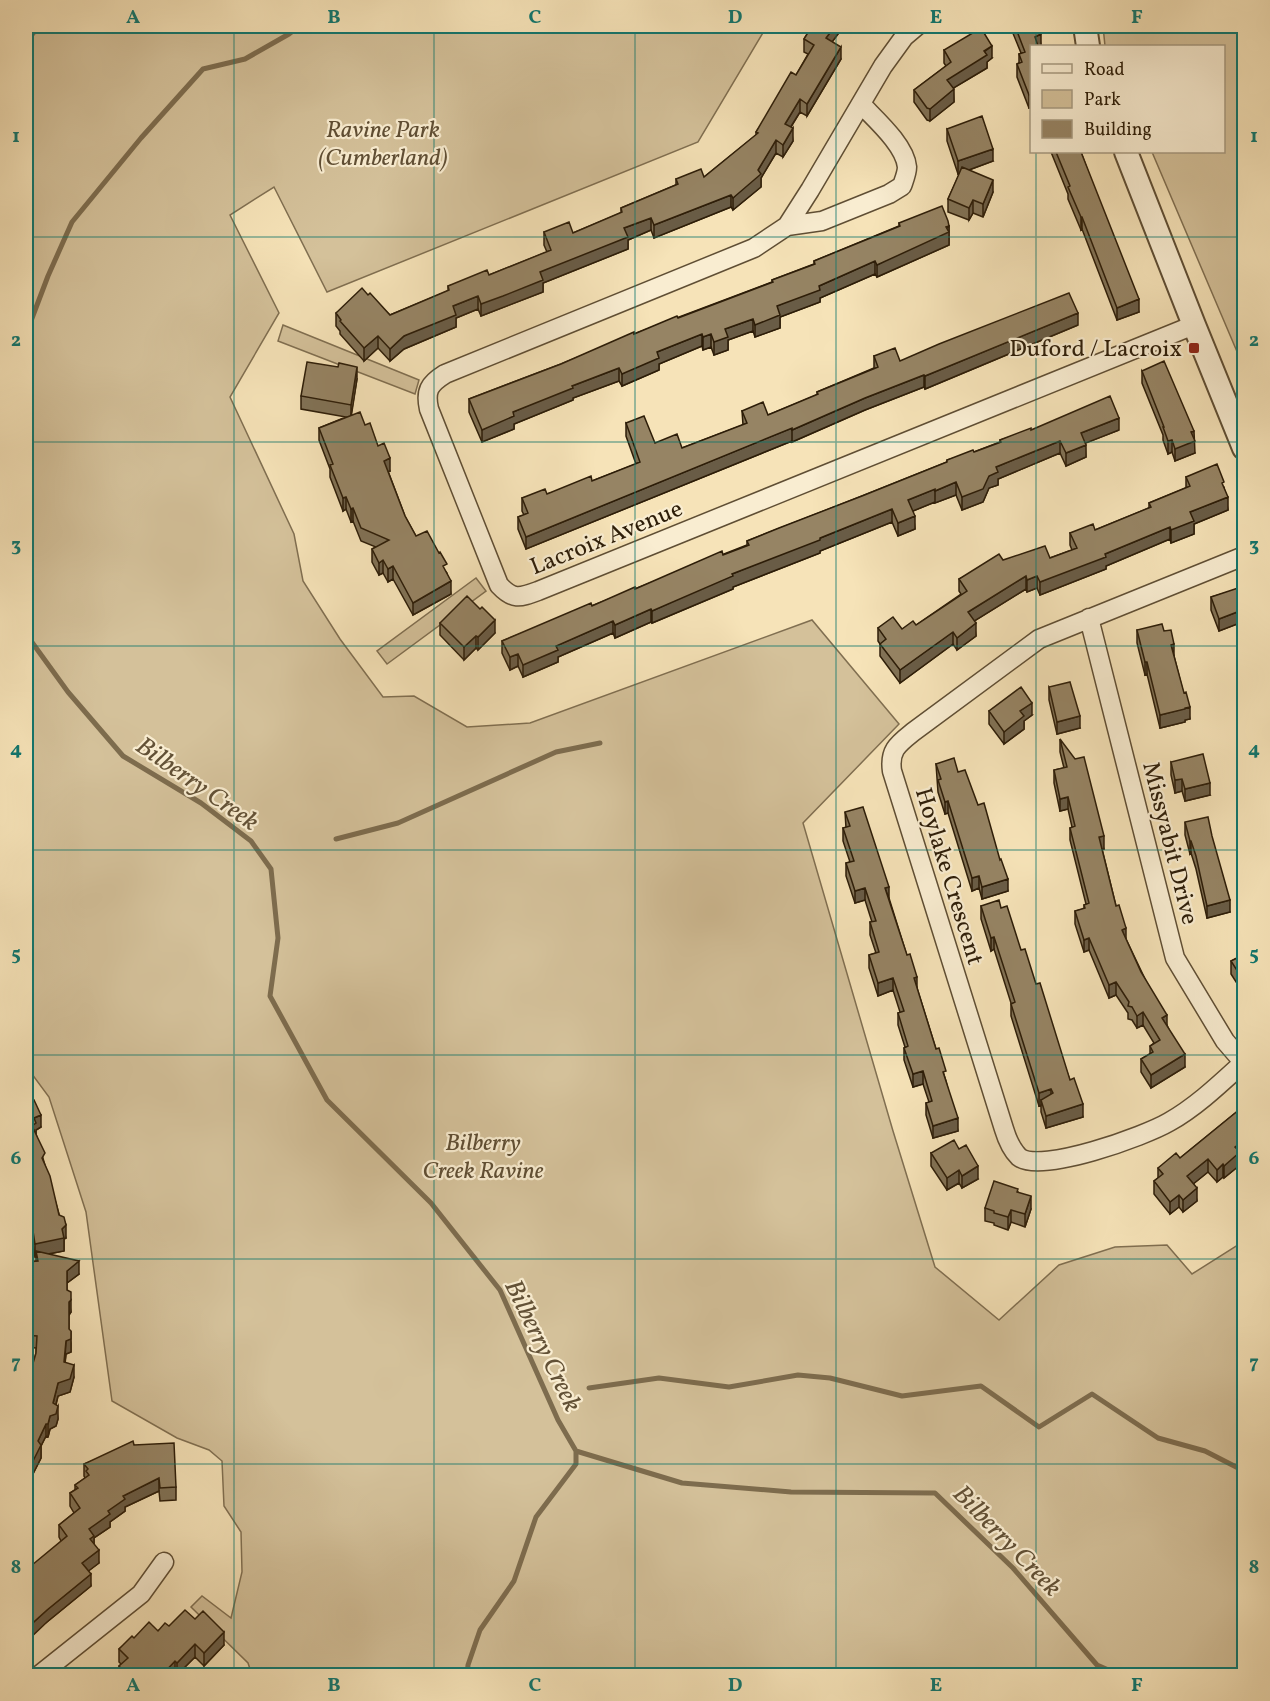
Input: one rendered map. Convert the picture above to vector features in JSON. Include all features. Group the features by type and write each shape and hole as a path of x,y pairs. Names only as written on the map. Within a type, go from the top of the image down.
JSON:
{"street":[{"name":"Lacroix Avenue","path":"917,26 904,37 890,57 787,226 754,248 445,374 434,381 428,391 429,409 499,585 514,597 522,597 1194,325"},
{"path":"1085,26 1088,45"},
{"name":"Lacroix Avenue","path":"787,226 822,221 889,194 902,186 907,169 905,157 884,128 861,104"},
{"path":"1125,153 1245,448"},
{"name":"Hoylake Crescent","path":"1244,1062 1168,1123 1122,1142 1074,1156 1040,1162 1020,1157 1010,1145 1004,1129 892,771 891,761 893,752 899,744 913,732 1039,639 1245,556"},
{"name":"Missyabit Drive","path":"1089,618 1175,958 1225,1041 1244,1062"},
{"path":"38,1676 61,1669 141,1594 164,1562"}],"green space":[{"name":"Bilberry Creek Ravine","path":"41,26 767,26 698,142 327,292 274,187 230,215 279,313 230,397 294,534 303,581 340,639 383,697 414,696 467,727 530,723 812,620 899,724 803,823 935,1267 999,1320 1059,1265 1115,1247 1167,1245 1192,1274 1244,1241 1244,1675 702,1676 693,1672 686,1676 252,1675 248,1663 191,1607 202,1596 231,1618 242,1572 241,1532 224,1506 222,1461 209,1450 177,1438 112,1401 86,1212 49,1097 26,1066 26,45"},
{"path":"1103,26 1244,26 1244,368 1152,153 1225,153 1225,45 1105,45"},
{"path":"283,325 419,380 415,394 278,341"},
{"path":"476,578 486,591 387,664 377,651"}],"building":[{"path":"812,26 835,26 826,38 841,47 807,104 800,99 785,124 793,128 783,145 776,140 758,170 761,174 733,198 731,195 654,225 651,218 624,228 628,237 540,272 543,280 503,296 481,304 478,296 453,306 456,315 404,336 390,349 378,336 364,348 340,321 336,313 362,288 368,295 370,293 390,315 449,290 448,286 487,270 489,275 551,250 544,232 569,222 573,233 622,212 621,208 678,184 676,179 701,169 704,177 758,133 756,132 791,72 796,75 814,45 804,39"},
{"path":"1015,26 1038,26 1041,34 1035,37 1038,45 1030,45 1029,95 1017,64 1022,62 1019,54 1025,52"},
{"path":"981,28 992,46 984,51 987,55 947,80 954,89 930,109 927,108 914,90 951,62 944,50"},
{"path":"982,116 993,149 958,161 947,129"},
{"path":"1056,153 1081,153 1139,299 1117,308 1068,187 1070,186"},
{"path":"962,167 993,180 983,204 973,200 969,208 948,199"},
{"path":"942,206 948,221 949,226 946,227 949,232 877,265 875,261 819,286 820,290 777,306 780,315 755,325 753,319 725,329 728,337 714,342 711,334 703,337 702,334 657,352 659,358 622,374 619,368 572,386 573,388 513,412 514,416 482,430 469,399 561,364 634,332 634,334 773,282 772,280 815,264 814,261"},
{"path":"1069,293 1078,313 526,537 518,517 528,513 522,498 545,489 547,494 591,476 592,481 640,462 626,423 644,416 655,443 677,434 682,448 747,423 742,411 763,402 768,415 878,367 874,356 895,348 900,361"},
{"path":"1164,361 1194,431 1191,432 1195,441 1175,449 1172,440 1168,441 1142,371"},
{"path":"307,362 338,367 339,363 357,367 351,405 301,396"},
{"path":"1110,396 1119,418 1081,433 1086,445 1066,453 1060,441 996,467 998,472 989,476 983,489 962,497 956,482 935,491 935,489 908,500 915,516 898,523 892,509 732,574 733,576 652,611 651,609 615,625 613,621 556,646 558,650 523,665 518,654 510,657 502,641 591,603 592,606 635,587 635,589 722,551 723,555 749,545 747,541 947,462 947,460 1001,442 1000,440 1031,428 1031,430"},
{"path":"360,412 365,425 370,423 378,446 384,443 390,458 384,461 405,516 416,536 427,531 447,564 443,566 451,581 413,603 393,566 388,569 383,560 379,563 372,549 389,540 361,528 353,508 351,509 346,497 343,498 319,428"},
{"path":"1217,464 1228,497 1190,512 1194,521 1171,530 1170,527 1105,554 1106,557 1040,582 1037,576 1027,580 1026,576 968,612 976,623 957,638 953,632 900,670 880,644 886,639 878,628 893,617 902,629 913,621 916,625 967,591 959,579 999,554 1003,560 1045,546 1050,558 1077,548 1070,533 1093,524 1095,530 1151,507 1149,503 1190,486 1186,477"},
{"path":"1244,586 1245,609 1219,619 1211,597"},
{"path":"467,596 495,620 464,647 440,623"},
{"path":"1162,624 1164,631 1171,630 1174,644 1171,645 1190,707 1160,715 1137,630"},
{"path":"1070,682 1080,716 1057,722 1049,687"},
{"path":"1021,687 1032,703 1020,711 1024,716 1004,732 989,711"},
{"path":"1060,739 1075,759 1084,757 1104,836 1099,837 1116,906 1119,905 1126,928 1122,930 1141,972 1167,1015 1162,1018 1185,1054 1151,1075 1141,1059 1153,1052 1150,1046 1160,1040 1143,1012 1137,1016 1132,1007 1128,1006 1129,1002 1116,982 1109,985 1089,938 1084,940 1075,911 1085,908 1084,905 1089,903 1070,828 1075,826 1068,797 1060,799 1054,770 1067,767"},
{"path":"1203,754 1210,783 1185,789 1182,779 1175,780 1171,762"},
{"path":"954,758 958,772 965,770 978,805 984,803 1000,860 1008,879 982,887 979,876 972,878 948,801 945,802 938,780 941,779 936,764"},
{"path":"863,807 889,887 885,888 907,955 910,954 917,977 914,978 936,1049 939,1048 946,1071 943,1072 958,1118 933,1126 926,1103 932,1101 923,1071 913,1074 904,1048 908,1046 898,1013 904,1011 893,978 878,983 869,955 879,952 870,922 876,921 865,888 855,891 846,863 854,861 843,828 850,826 845,812"},
{"path":"1208,817 1230,900 1207,906 1196,856 1185,822"},
{"path":"999,900 1001,908 1007,906 1021,950 1025,949 1036,984 1040,983 1070,1080 1074,1078 1083,1104 1046,1116 1041,1100 1053,1093 1051,1089 1039,1093 1011,1004 1015,1002 994,937 991,938 981,906"},
{"path":"1245,954 1245,983 1231,961"},
{"path":"26,1099 28,1102 34,1100 41,1115 34,1118 36,1123 32,1126 45,1153 42,1158 50,1176 59,1215 64,1217 66,1225 62,1229 64,1238 35,1244 33,1231 26,1233"},
{"path":"1245,1105 1245,1139 1235,1147 1240,1152 1217,1170 1208,1159 1187,1176 1197,1188 1183,1200 1179,1195 1170,1202 1154,1181 1163,1174 1158,1168 1176,1153 1180,1158"},
{"path":"954,1140 959,1149 966,1145 978,1166 962,1176 959,1170 947,1178 931,1153"},
{"path":"994,1181 1031,1196 1025,1214 1011,1210 1008,1217 985,1208"},
{"path":"36,1251 79,1261 67,1271 67,1290 71,1292 69,1329 71,1339 66,1341 64,1362 74,1365 70,1379 58,1383 53,1403 58,1406 56,1414 50,1416 46,1424 38,1441 41,1445 26,1475 26,1366 32,1367 37,1336 26,1335 26,1262 38,1261"},
{"path":"133,1441 134,1445 174,1443 176,1487 160,1488 159,1478 123,1496 125,1499 108,1511 110,1514 89,1529 94,1536 90,1539 99,1550 82,1563 91,1574 26,1629 26,1570 67,1536 59,1525 80,1508 70,1493 78,1488 75,1485 89,1475 84,1464"},
{"path":"185,1610 195,1619 203,1611 224,1632 204,1653 195,1644 161,1676 129,1676 119,1666 128,1658 119,1649 132,1636 134,1638 149,1622 158,1631 165,1623 169,1626"}],"waterway":[{"path":"26,334 72,222 141,138 203,69 245,59 299,26"},
{"name":"Bilberry Creek","path":"26,634 68,692 123,756 201,803 251,841 271,869 278,938 270,996 327,1100 431,1203 500,1290 558,1420 576,1451 682,1483 791,1492 935,1493 1013,1568 1097,1665 1122,1676"},
{"path":"336,839 398,823 556,752 600,743"},
{"path":"589,1388 659,1378 729,1387 798,1375 830,1378 902,1396 981,1386 1039,1427 1092,1394 1158,1438 1205,1451 1244,1471"},
{"path":"467,1676 468,1665 480,1630 514,1581 536,1517 576,1464 576,1451"}],"place":[{"name":"Duford / Lacroix","path":"1194,348"}],"park label":[{"name":"Ravine Park (Cumberland)","path":"383,143"}]}
